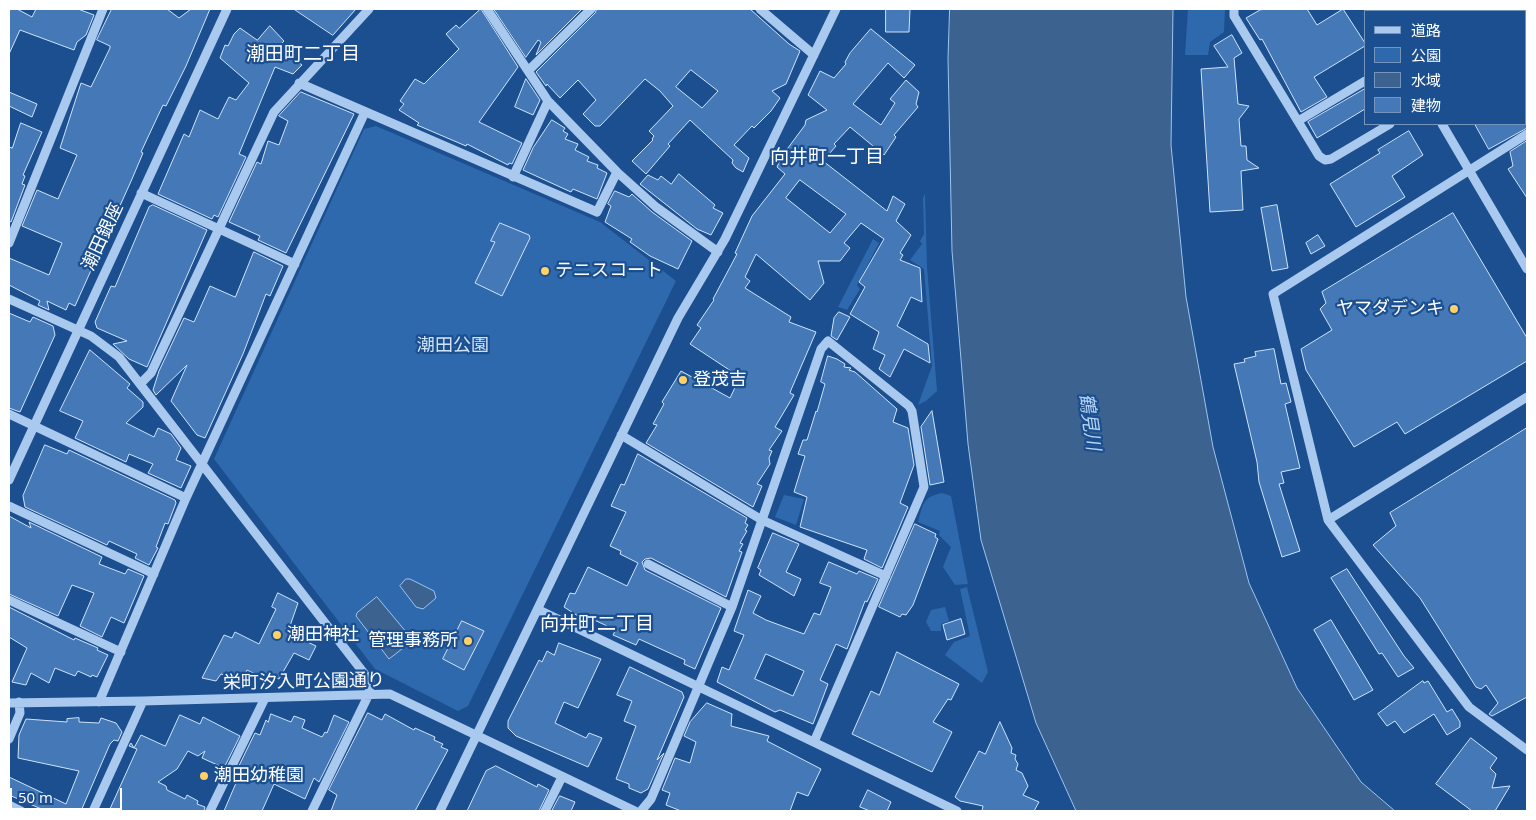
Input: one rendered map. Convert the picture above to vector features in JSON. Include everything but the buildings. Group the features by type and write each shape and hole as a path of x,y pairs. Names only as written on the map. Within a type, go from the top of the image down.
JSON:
{"street":[{"path":"9,243 103,9"},
{"name":"潮田銀座","path":"9,480 227,9"},
{"path":"141,383 151,373 274,112 369,9"},
{"path":"486,9 529,70 548,101 617,172 656,207 718,252"},
{"path":"529,70 591,9"},
{"path":"760,9 814,55"},
{"path":"440,811 539,610 678,318 718,252 836,9"},
{"path":"1234,9 1234,16 1319,156 1325,160 1331,159 1388,125"},
{"path":"1298,121 1364,82"},
{"path":"299,83 597,212 617,172"},
{"path":"513,177 548,101"},
{"path":"98,702 186,498 365,112"},
{"path":"1443,125 1527,269"},
{"path":"1527,134 1273,294 1328,520 1469,707 1527,750"},
{"path":"141,193 295,264"},
{"path":"9,299 101,342 119,357 370,681 369,694 312,811"},
{"path":"641,811 652,799 732,607 821,349 828,340 909,406 912,411 924,487 814,742"},
{"path":"1328,520 1527,397"},
{"path":"9,414 186,498"},
{"path":"621,435 762,520 886,576"},
{"path":"9,506 154,574"},
{"path":"648,564 732,607"},
{"path":"9,600 121,652"},
{"path":"539,610 957,811"},
{"name":"栄町汐入町公園通り","path":"9,702 143,702 390,694 476,737 635,811"},
{"path":"210,811 265,698"},
{"path":"9,739 20,713 19,702"},
{"path":"93,811 143,702"},
{"path":"545,811 562,777"},
{"path":"934,811 938,802"},
{"path":"9,805 21,811"}],"green space":[{"path":"1188,9 1225,9 1224,32 1210,42 1208,55 1185,55"},
{"name":"潮田公園","path":"376,126 600,222 676,281 468,706 458,711 375,669 214,459 364,129"},
{"path":"925,194 927,267 937,391 926,401 918,405 932,366 924,269 910,260 922,244 920,241 924,234 923,198"},
{"path":"873,239 879,243 857,285 860,289 847,310 838,307"},
{"path":"942,493 951,496 968,584 955,585 943,567 951,547 939,535 940,531 918,522 927,499"},
{"path":"784,495 804,499 796,525 775,517"},
{"path":"967,587 988,672 982,683 945,655 954,642 970,636 960,589"},
{"path":"945,607 949,621 941,624 941,631 931,631 926,622 931,610"}],"water":[{"name":"鶴見川","path":"950,9 1173,9 1171,145 1186,297 1213,447 1249,583 1297,688 1361,782 1395,811 1076,811 1036,723 981,540 968,444 952,251 948,59"},
{"path":"406,579 410,579 434,591 436,598 423,609 416,607 400,586"},
{"path":"377,597 412,639 411,642 389,659 356,616 357,613"}],"place":[{"name":"テニスコート","path":"545,271"},
{"name":"ヤマダデンキ","path":"1454,309"},
{"name":"登茂吉","path":"683,380"},
{"name":"潮田神社","path":"277,635"},
{"name":"管理事務所","path":"468,641"},
{"name":"潮田幼稚園","path":"204,776"}],"district":[{"name":"潮田町二丁目","path":"303,55"},
{"name":"向井町一丁目","path":"827,158"},
{"name":"向井町二丁目","path":"597,625"}]}
